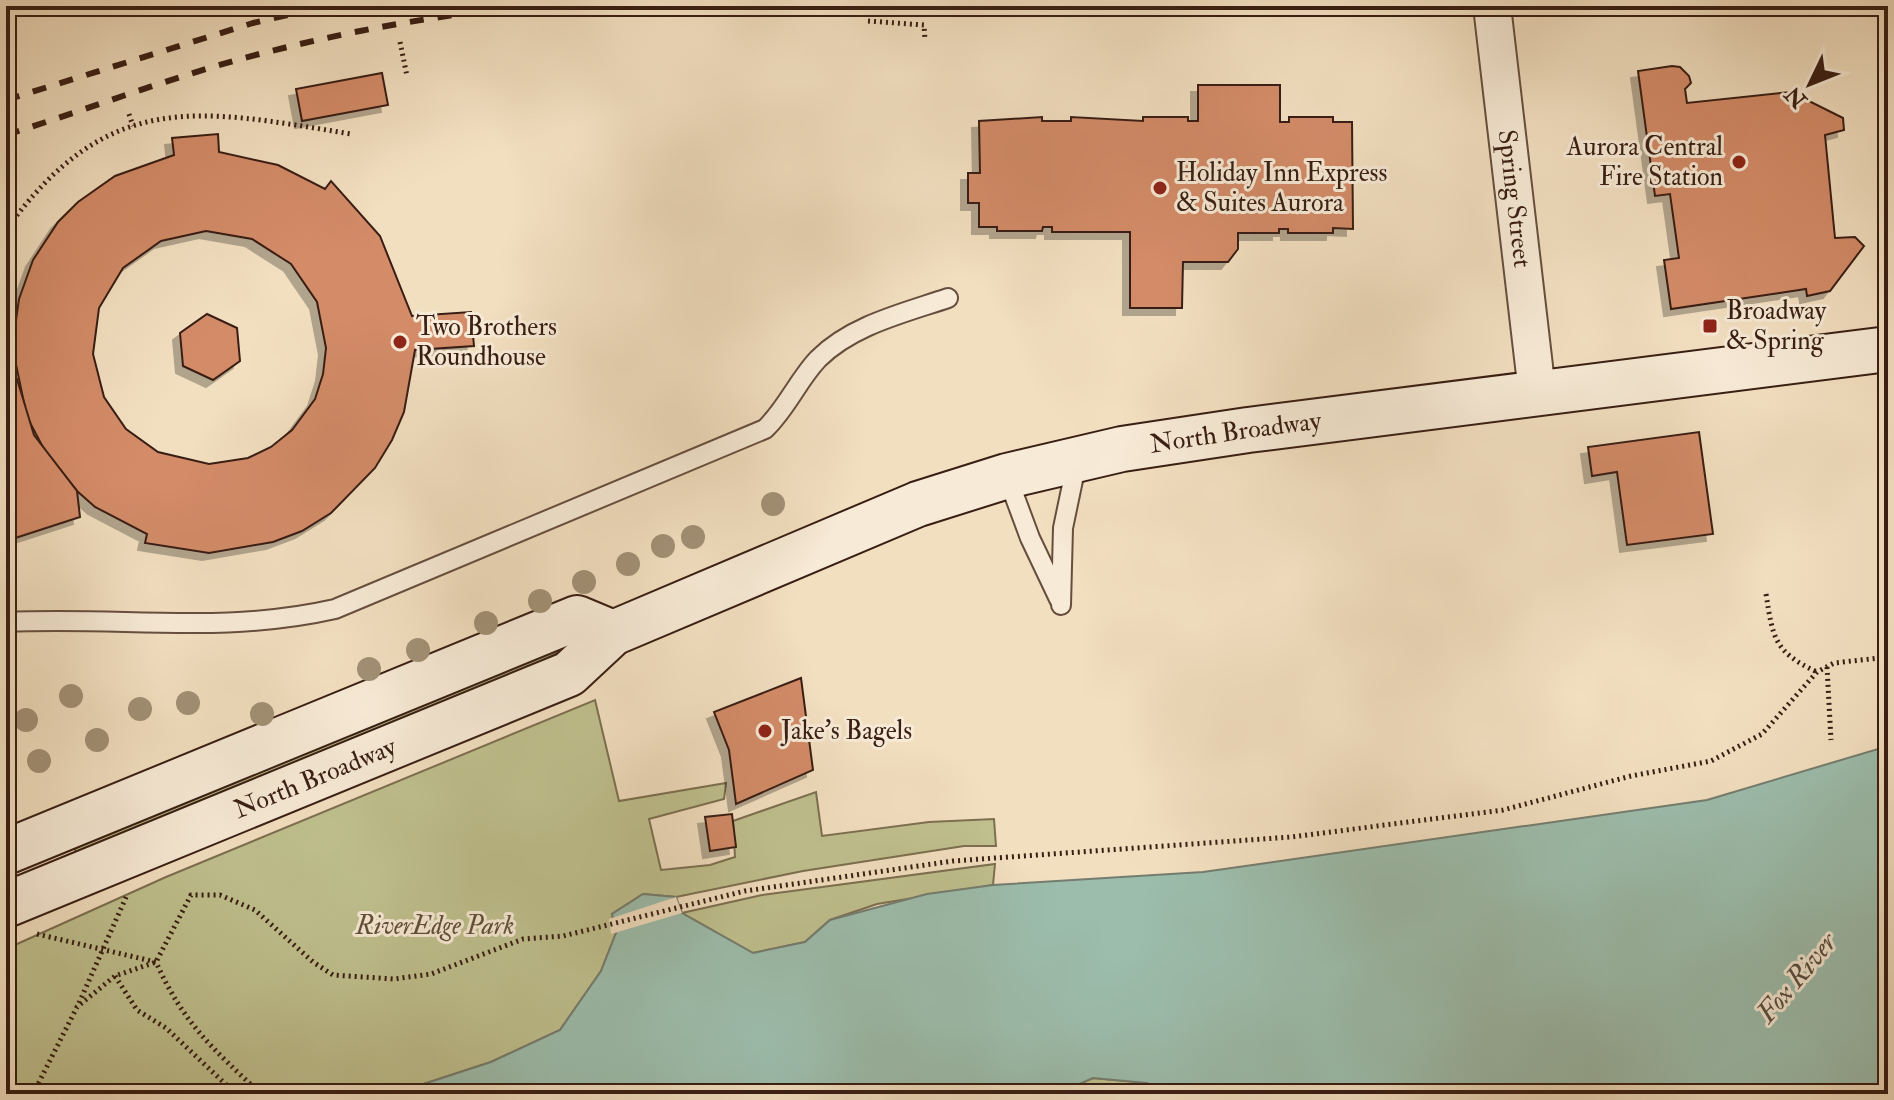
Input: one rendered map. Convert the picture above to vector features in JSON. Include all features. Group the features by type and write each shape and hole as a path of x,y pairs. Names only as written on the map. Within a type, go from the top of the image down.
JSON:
{"main road":[{"name":"North Broadway","path":"20,919 569,674 613,633 918,504 1007,476 1078,459 1234,432 1888,349"},
{"name":"North Broadway","path":"6,852 577,618 613,633"}],"street":[{"name":"Spring Street","path":"1492,6 1537,392"}],"lane":[{"path":"6,622 240,624 289,619 335,609 765,429 783,412 816,362 838,342 872,325 948,298"},
{"path":"1007,476 1030,538 1061,605 1063,528 1078,459"}],"path":[{"path":"868,21 924,25 925,40"},
{"path":"400,42 407,76"},
{"path":"6,230 56,169 103,138 133,126 186,114 217,113 351,134"},
{"path":"129,114 133,126"},
{"path":"1766,594 1777,645 1793,661 1817,672"},
{"path":"77,1007 115,976 156,962 191,895 220,895 255,910 313,962 333,975 362,978 431,974 523,939 563,936 605,927 745,891 953,861 1291,837 1503,810 1631,776 1711,761 1762,734 1817,672 1827,667 1888,657"},
{"path":"1827,667 1831,740"},
{"path":"33,1094 105,949 133,881"},
{"path":"20,919 105,949 156,962 181,1011 206,1041 261,1094"},
{"path":"115,976 137,1010 166,1028 236,1094"}],"green space":[{"path":"570,641 571,646 485,690 77,855 73,844"},
{"name":"RiverEdge Park","path":"595,700 619,801 726,783 724,799 649,819 661,870 710,865 735,857 733,821 816,792 822,836 929,822 994,819 996,846 964,846 803,871 676,897 643,894 612,914 616,933 601,971 560,1030 491,1062 393,1094 6,1094 6,949 166,877"},
{"path":"995,864 993,885 877,904 830,920 805,942 753,953 682,913 762,895"},
{"path":"1093,1078 1147,1083 1169,1094 1056,1094"}],"water":[{"name":"Fox River","path":"1888,746 1888,1094 1169,1094 1147,1083 1093,1078 1056,1094 393,1094 491,1062 560,1030 601,971 616,933 612,914 643,894 676,897 682,913 753,953 805,942 830,920 927,894 993,885 1203,872 1707,800"}],"pier":[{"path":"676,897 682,913 611,934 609,919"}],"building":[{"name":"Aurora Central Fire Station","path":"1680,67 1689,76 1691,83 1685,89 1687,103 1791,92 1843,118 1844,130 1825,135 1835,238 1855,237 1864,246 1830,291 1807,296 1806,289 1671,309 1664,260 1679,258 1670,194 1655,196 1638,71"},
{"path":"382,73 388,105 302,121 296,89"},
{"name":"Holiday Inn Express & Suites Aurora","path":"1198,85 1280,85 1280,122 1289,122 1289,117 1333,117 1333,122 1352,122 1353,229 1333,228 1333,233 1288,233 1288,229 1279,229 1279,233 1238,233 1238,249 1228,262 1183,262 1182,308 1130,308 1130,232 1052,232 1052,227 1043,227 1042,231 997,231 997,227 979,227 979,203 968,203 968,173 980,173 979,121 1042,117 1042,121 1071,121 1071,117 1143,121 1143,117 1188,117 1188,121 1198,121"},
{"name":"Two Brothers Roundhouse","path":"218,134 219,152 278,165 325,189 331,181 380,236 412,316 471,312 474,346 415,350 404,412 392,440 375,468 331,513 302,531 273,542 209,553 145,543 147,534 95,507 77,491 46,453 27,417 14,355 19,299 33,260 58,222 78,202 115,176 174,155 172,138","holes":["206,231 252,239 291,264 317,302 326,348 323,374 315,399 292,430 271,447 248,458 209,464 158,452 126,429 104,397 93,354 99,308 123,268 161,241"]},
{"path":"207,314 237,328 240,361 213,380 183,366 180,333"},
{"path":"17,379 34,435 77,491 80,517 6,541 6,383"},
{"path":"1699,432 1713,534 1627,545 1617,472 1592,476 1588,447"},
{"name":"Jake’s Bagels","path":"801,678 813,770 736,804 729,750 714,712"},
{"path":"732,814 736,847 710,851 705,817"}],"railway":[{"path":"6,100 253,23 326,6"},
{"path":"6,135 184,76 279,49 422,20 531,6"}],"place":[{"name":"Aurora Central Fire Station","path":"1739,162"},
{"name":"Holiday Inn Express & Suites Aurora","path":"1160,188"},
{"name":"Broadway & Spring","path":"1710,326"},
{"name":"Two Brothers Roundhouse","path":"400,342"},
{"name":"Jake’s Bagels","path":"765,731"}]}
